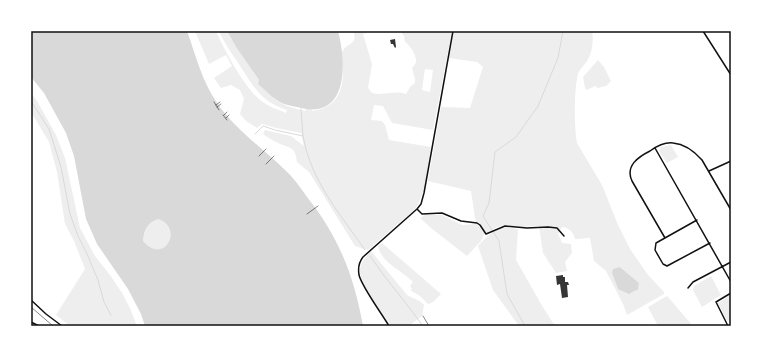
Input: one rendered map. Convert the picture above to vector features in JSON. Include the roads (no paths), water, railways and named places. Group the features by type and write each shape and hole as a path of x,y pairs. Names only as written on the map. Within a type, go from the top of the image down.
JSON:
{"street":[{"path":"389,326 362,284 359,275 360,264 362,257 421,204 453,31"},
{"path":"703,31 731,75"},
{"path":"665,238 632,181 630,173 631,166 635,160 655,148 667,143 682,145 697,154 709,171 731,210"},
{"path":"655,148 731,282"},
{"path":"709,171 731,161"},
{"path":"417,209 422,214 442,213 461,221 477,223 486,234 495,229 508,226 526,228 556,228 564,236"},
{"path":"697,220 656,243 654,250 663,264 667,266 710,243"},
{"path":"688,288 693,282 731,262"},
{"path":"728,326 716,302 731,293"},
{"path":"31,300 62,326"},
{"path":"31,322 39,326"}],"waterway":[{"path":"525,326 507,294 499,241 483,216 489,203 495,152 516,137 538,106 558,58 563,31"},
{"path":"31,101 49,129 61,167 70,214 78,236 98,280 104,302 111,315"},
{"path":"301,109 303,136 313,168 328,196 365,250"},
{"path":"255,134 263,126 303,136"},
{"path":"370,256 423,326"}]}
